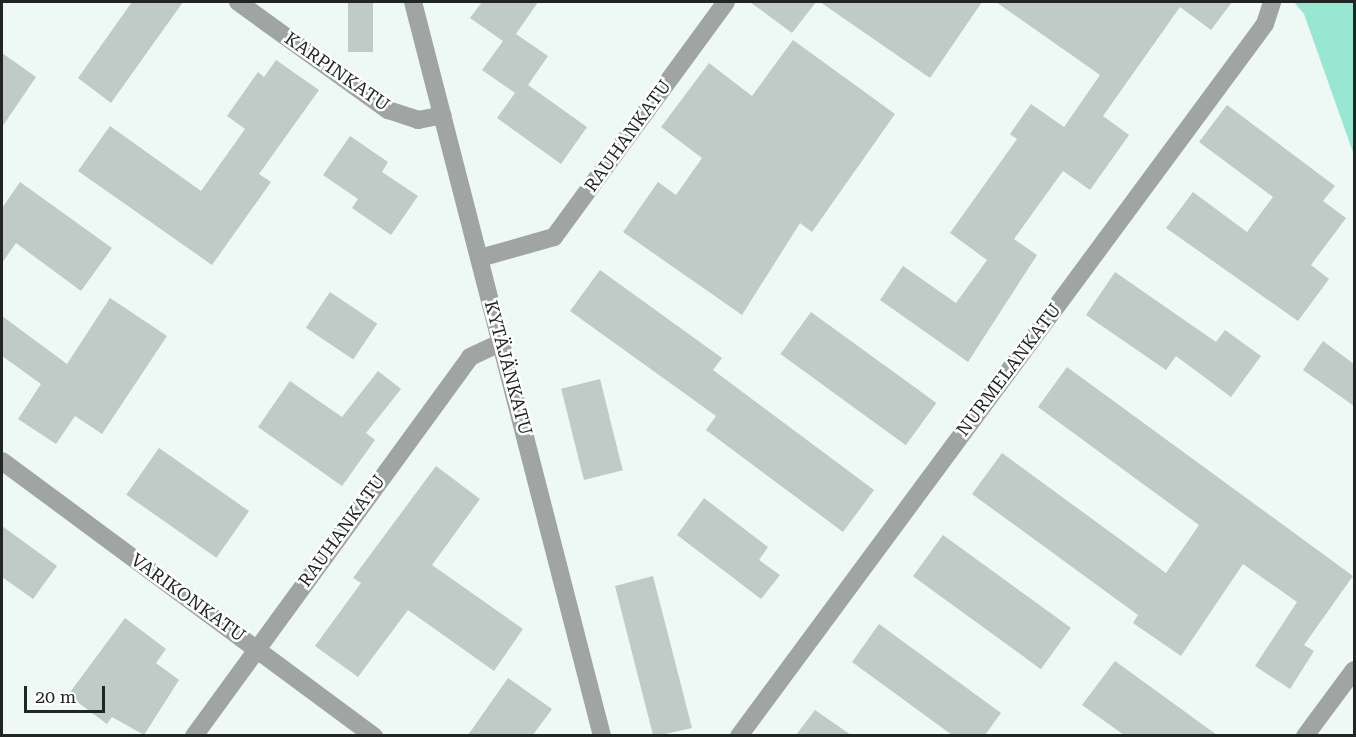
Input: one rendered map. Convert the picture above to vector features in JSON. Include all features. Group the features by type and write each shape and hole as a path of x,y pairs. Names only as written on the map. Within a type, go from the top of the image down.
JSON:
{"street":[{"name":"KARPINKATU","path":"238,2 388,110 418,120 443,115"},
{"name":"KYTÄJÄNKATU","path":"413,2 602,735"},
{"name":"RAUHANKATU","path":"480,258 554,237 726,2"},
{"name":"NURMELANKATU","path":"739,735 1265,24 1272,2"},
{"name":"RAUHANKATU","path":"194,735 470,357 502,342"},
{"name":"VARIKONKATU","path":"2,461 374,735"},
{"path":"1305,735 1354,670"}],"green space":[{"path":"1294,2 1354,2 1354,155 1304,14"}],"building":[{"path":"132,2 183,2 111,103 78,78"},
{"path":"348,2 373,2 373,52 348,52"},
{"path":"482,2 538,2 516,34 548,56 528,85 587,127 561,164 497,118 515,93 482,70 503,41 470,18"},
{"path":"750,2 816,2 792,33"},
{"path":"820,2 982,2 930,78"},
{"path":"996,2 1232,2 1211,30 1180,7 1103,116 1129,135 1090,190 1063,171 1014,239 1037,255 968,362 880,300 903,266 956,303 987,260 950,233 1017,139 1010,134 1031,104 1064,127 1100,75"},
{"path":"793,40 895,114 812,232 800,223 742,315 623,232 658,182 676,195 702,158 661,127 709,63 752,96"},
{"path":"2,53 36,77 2,127"},
{"path":"276,60 319,90 259,174 271,182 212,265 78,171 110,126 201,191 245,129 227,116 258,72 264,77"},
{"path":"1227,105 1335,186 1323,201 1346,218 1311,265 1329,279 1298,321 1166,228 1193,192 1247,232 1273,197 1199,142"},
{"path":"350,136 388,162 382,172 418,196 391,235 352,208 358,199 323,175"},
{"path":"20,182 112,248 81,291 16,243 2,263 2,208"},
{"path":"600,270 722,358 713,370 874,490 843,532 706,430 716,416 570,311"},
{"path":"1115,272 1216,342 1225,330 1261,356 1231,397 1176,356 1166,370 1086,315"},
{"path":"330,292 377,324 353,360 306,328"},
{"path":"110,298 167,336 102,434 75,416 56,444 18,419 41,384 2,356 2,316 67,364"},
{"path":"811,312 936,403 906,445 780,354"},
{"path":"1323,341 1354,364 1354,406 1303,370"},
{"path":"1067,367 1353,576 1304,645 1314,651 1290,689 1255,666 1297,602 1243,564 1181,656 1133,623 1138,615 972,494 1002,453 1166,573 1199,525 1038,407"},
{"path":"378,371 401,389 366,433 375,440 342,486 258,427 290,381 342,417"},
{"path":"600,379 623,470 584,480 561,389"},
{"path":"159,448 249,511 216,558 126,495"},
{"path":"436,466 480,499 432,565 523,629 494,671 408,610 358,677 315,646 361,583 353,578"},
{"path":"704,498 768,547 759,560 780,575 761,599 677,535"},
{"path":"2,526 57,566 33,599 2,577"},
{"path":"943,535 1071,628 1041,669 913,576"},
{"path":"653,576 692,728 661,735 653,735 615,586"},
{"path":"125,618 166,649 156,663 179,680 144,735 112,717 107,724 68,695"},
{"path":"879,624 1001,713 985,735 952,735 852,662"},
{"path":"1115,661 1217,735 1124,735 1082,705"},
{"path":"508,678 552,709 533,735 468,735"},
{"path":"815,710 851,735 796,735"}]}
